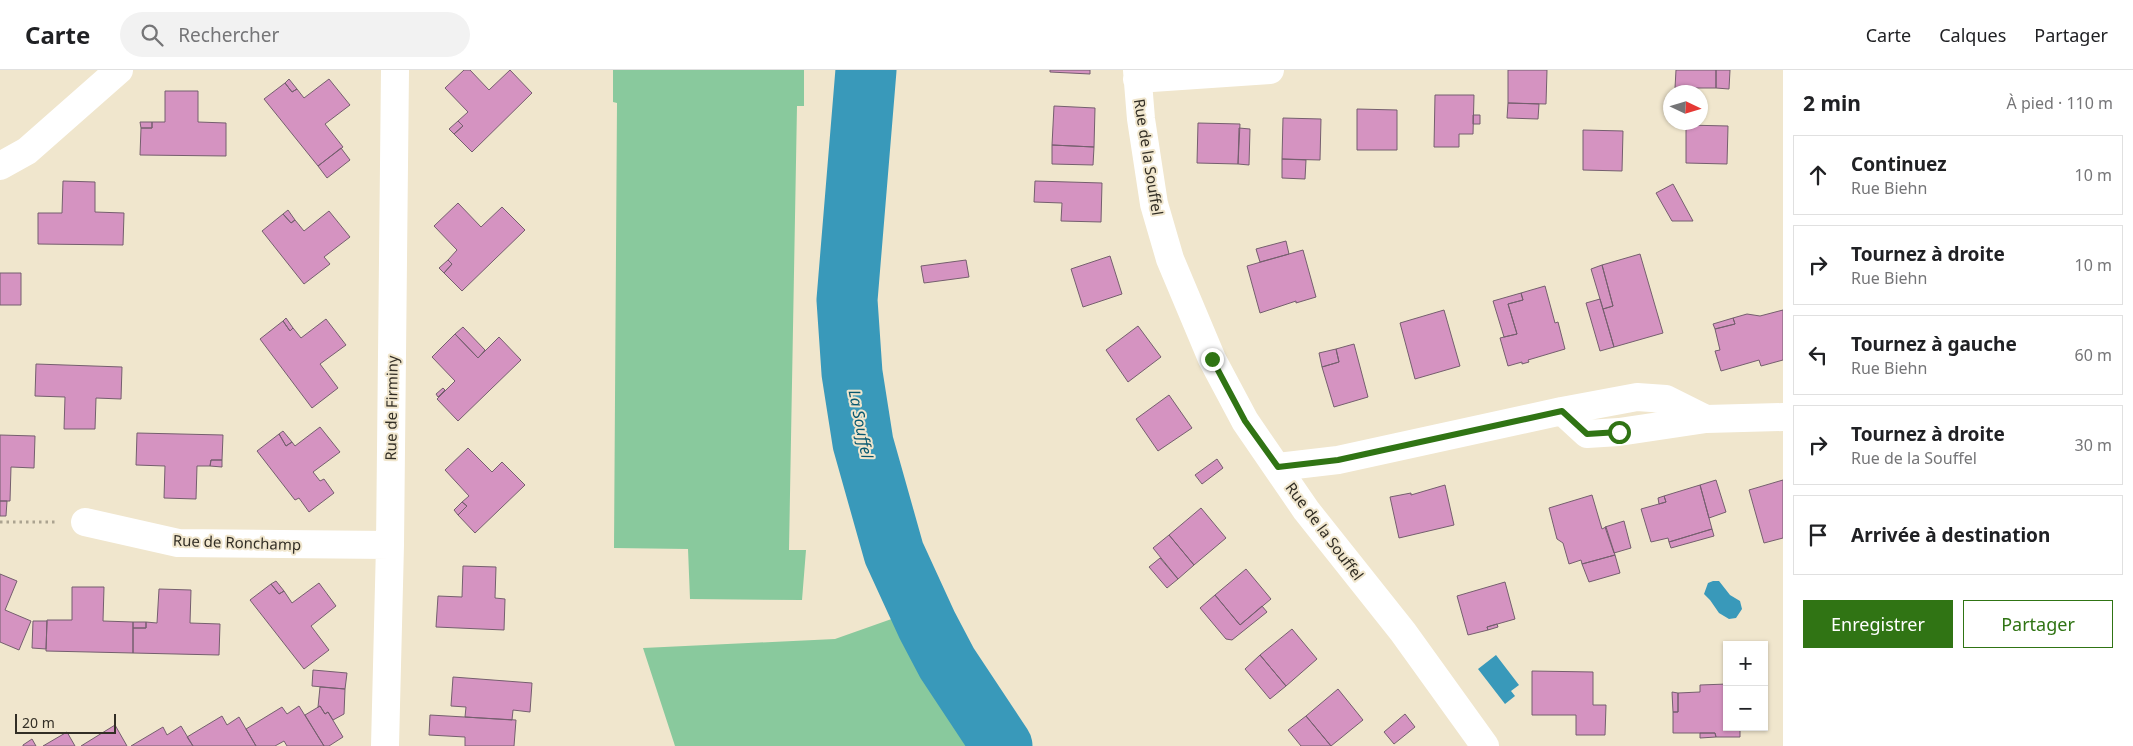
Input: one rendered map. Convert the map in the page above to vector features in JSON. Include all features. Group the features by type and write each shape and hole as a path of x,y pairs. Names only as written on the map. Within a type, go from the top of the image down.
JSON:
{"street":[{"path":"0,166 27,151 119,70"},
{"name":"Rue de Firminy","path":"385,746 390,545 395,70"},
{"path":"1137,74 1270,70"},
{"name":"Rue de la Souffel","path":"1137,74 1142,129 1154,204 1170,259 1212,359 1245,421 1306,510 1403,632 1485,746"},
{"path":"1278,467 1338,460 1562,411 1587,434 1619,432 1706,419 1783,418"},
{"name":"Rue de Ronchamp","path":"85,522 178,543 390,545"}],"path":[{"path":"0,522 85,522"}],"green space":[{"path":"613,70 804,70 804,106 797,106 789,550 806,550 802,600 690,599 688,549 614,548 617,103 613,102"},
{"path":"900,616 980,746 675,746 643,648 835,639"}],"water":[{"path":"1719,581 1730,595 1740,601 1742,609 1736,618 1729,619 1719,613 1704,594 1708,583"},
{"path":"1496,655 1519,685 1511,691 1515,696 1505,704 1478,669"}],"building":[{"path":"464,70 470,70 489,90 510,70 532,93 472,152 454,134 463,126 458,121 468,112 445,88"},
{"path":"1050,70 1090,70 1090,74 1050,72"},
{"path":"1508,70 1547,70 1546,104 1508,103"},
{"path":"1676,70 1716,70 1716,88 1708,88 1708,85 1675,85"},
{"path":"1716,70 1730,70 1729,89 1716,88"},
{"path":"289,79 297,89 292,92 285,83"},
{"path":"329,79 350,105 325,124 343,147 318,166 264,99 285,83 292,92 297,89 304,98"},
{"path":"165,91 198,91 198,122 226,123 226,156 140,155 141,128 152,128 152,122 165,122"},
{"path":"1435,95 1474,95 1473,134 1459,134 1459,147 1434,147"},
{"path":"1508,103 1539,104 1538,119 1507,118"},
{"path":"1054,106 1095,108 1094,147 1052,145"},
{"path":"1357,109 1397,110 1397,150 1357,150"},
{"path":"1473,115 1480,115 1480,124 1473,124"},
{"path":"1283,118 1321,119 1320,160 1282,159"},
{"path":"458,121 463,126 454,134 449,129"},
{"path":"140,122 152,122 152,128 141,128"},
{"path":"1198,123 1240,124 1238,164 1197,163"},
{"path":"1708,126 1728,126 1727,164 1686,163 1686,130 1708,130"},
{"path":"1239,128 1250,129 1249,165 1238,164"},
{"path":"1583,130 1623,131 1622,171 1583,170"},
{"path":"1052,145 1094,147 1093,165 1052,164"},
{"path":"341,148 350,160 327,178 318,166"},
{"path":"1282,159 1306,160 1305,179 1282,178"},
{"path":"63,181 95,182 95,212 124,213 123,245 38,244 38,213 62,213"},
{"path":"1035,181 1102,183 1101,222 1061,221 1062,203 1034,202"},
{"path":"1673,184 1693,221 1672,221 1656,193"},
{"path":"458,203 481,227 502,207 525,230 462,291 444,273 452,264 448,260 457,250 434,226"},
{"path":"288,210 295,220 291,223 283,214"},
{"path":"329,211 350,237 324,257 330,264 304,284 262,231 283,214 291,223 295,220 304,231"},
{"path":"1286,241 1289,254 1260,262 1256,249"},
{"path":"1303,250 1316,297 1296,303 1296,301 1260,313 1247,266"},
{"path":"1640,254 1663,333 1614,347 1603,309 1613,306 1602,265"},
{"path":"1110,256 1122,294 1083,307 1071,269"},
{"path":"448,260 452,264 444,273 439,268"},
{"path":"966,260 969,277 924,283 921,266"},
{"path":"1602,265 1613,306 1603,309 1591,269"},
{"path":"0,273 21,273 21,305 0,305"},
{"path":"1545,286 1555,323 1558,322 1565,349 1528,360 1529,362 1508,366 1500,338 1517,334 1508,304 1523,300 1521,293"},
{"path":"1521,293 1523,300 1508,304 1517,334 1504,337 1493,301"},
{"path":"1600,299 1614,347 1600,351 1586,303"},
{"path":"1444,310 1460,366 1415,379 1400,323"},
{"path":"1783,310 1783,360 1761,366 1759,360 1721,371 1715,351 1720,350 1715,329 1735,324 1733,318 1747,314 1760,316"},
{"path":"286,318 293,328 290,331 283,321"},
{"path":"1733,318 1735,324 1715,329 1713,324"},
{"path":"326,319 346,345 320,364 338,388 312,408 260,339 283,321 290,331 293,328 301,338"},
{"path":"1138,326 1161,357 1128,382 1106,350"},
{"path":"463,327 485,350 478,358 455,334"},
{"path":"455,334 478,358 499,337 521,360 458,421 437,399 455,381 432,357"},
{"path":"1354,344 1368,397 1334,407 1322,367 1339,362 1336,349"},
{"path":"1336,349 1339,362 1322,367 1319,353"},
{"path":"36,364 122,367 121,399 96,398 95,429 64,429 65,397 35,396"},
{"path":"443,388 445,390 438,397 436,394"},
{"path":"1169,395 1192,428 1158,451 1136,419"},
{"path":"320,427 340,452 313,472 320,481 324,479 334,493 309,512 299,498 295,500 257,451 279,434 286,446 292,442 295,446"},
{"path":"283,431 292,442 286,446 279,434"},
{"path":"137,433 223,435 222,460 211,460 210,466 197,466 196,499 164,498 165,466 136,465"},
{"path":"0,435 35,436 34,468 11,467 10,501 0,501"},
{"path":"468,448 492,472 502,462 525,485 475,533 458,515 467,506 462,502 469,496 445,470"},
{"path":"1217,459 1223,468 1202,484 1195,475"},
{"path":"211,460 222,460 222,467 210,466"},
{"path":"1716,480 1726,512 1709,518 1700,485"},
{"path":"1783,480 1783,538 1764,543 1749,490"},
{"path":"1445,485 1454,525 1399,538 1390,497 1411,493 1411,495"},
{"path":"1700,485 1712,529 1669,542 1668,538 1651,542 1641,509 1666,502 1664,496"},
{"path":"1592,495 1602,529 1606,527 1615,555 1582,564 1581,560 1569,564 1563,543 1557,539 1549,508"},
{"path":"1664,496 1666,502 1659,504 1658,498"},
{"path":"0,501 7,501 6,516 0,516"},
{"path":"462,502 467,506 458,515 454,510"},
{"path":"1201,508 1226,538 1194,565 1169,535"},
{"path":"1624,521 1631,548 1614,553 1605,527"},
{"path":"1712,529 1714,536 1671,548 1669,542"},
{"path":"1169,535 1194,565 1178,579 1153,548"},
{"path":"1615,555 1620,573 1589,582 1582,564"},
{"path":"1160,558 1178,579 1167,588 1149,567"},
{"path":"463,566 496,567 495,598 505,599 504,630 436,627 438,596 462,597"},
{"path":"1246,569 1271,599 1240,625 1215,595"},
{"path":"0,574 17,581 5,610 31,621 19,650 0,642"},
{"path":"276,581 284,591 279,594 271,584"},
{"path":"1505,582 1515,619 1487,627 1488,630 1468,635 1457,596"},
{"path":"319,583 336,606 311,626 329,650 304,669 250,600 271,584 279,594 284,591 292,603"},
{"path":"72,587 104,587 103,621 133,622 133,653 46,651 47,620 72,620"},
{"path":"159,589 191,590 190,623 220,624 219,655 133,653 133,628 146,628 146,622 157,623"},
{"path":"1215,595 1240,625 1262,606 1267,612 1232,640 1226,639 1200,608"},
{"path":"33,621 47,621 46,649 32,648"},
{"path":"133,622 146,622 146,628 133,628"},
{"path":"1497,624 1498,627 1488,630 1487,627"},
{"path":"1292,629 1317,659 1286,686 1260,655"},
{"path":"1260,655 1286,686 1270,699 1245,669"},
{"path":"313,670 347,673 345,689 312,686"},
{"path":"1532,671 1593,672 1593,705 1606,705 1605,735 1576,735 1576,715 1532,715"},
{"path":"453,677 532,683 530,712 513,710 512,720 465,717 466,707 451,706"},
{"path":"1723,684 1723,731 1740,731 1740,737 1716,737 1715,733 1673,733 1673,712 1678,712 1678,693 1700,692 1700,685"},
{"path":"320,687 345,689 344,714 333,720 328,712 325,714 320,706 318,707"},
{"path":"1338,689 1363,720 1331,746 1306,716"},
{"path":"1672,692 1678,693 1678,712 1673,712"},
{"path":"299,706 324,746 287,746 284,741 275,746 256,746 246,729 282,707 287,714"},
{"path":"320,706 325,714 328,712 343,737 329,746 324,746 305,715"},
{"path":"1405,714 1415,727 1394,744 1384,732"},
{"path":"430,715 516,720 514,746 465,746 465,737 429,735"},
{"path":"222,716 227,725 239,717 256,746 193,746 187,737"},
{"path":"1306,716 1331,746 1301,746 1288,730"},
{"path":"115,725 127,746 81,746"},
{"path":"181,726 193,746 131,746 163,727 167,735"},
{"path":"67,732 75,746 43,746"},
{"path":"1700,733 1715,733 1716,737 1700,738"},
{"path":"32,739 36,746 23,746 23,745"}],"waterway":[{"name":"La Souffel","path":"866,70 847,300 852,373 863,443 894,553 927,625 947,663 1002,746"}],"route":[{"path":"1212,359 1245,421 1278,467 1338,460 1562,411 1587,434 1619,432"}]}
